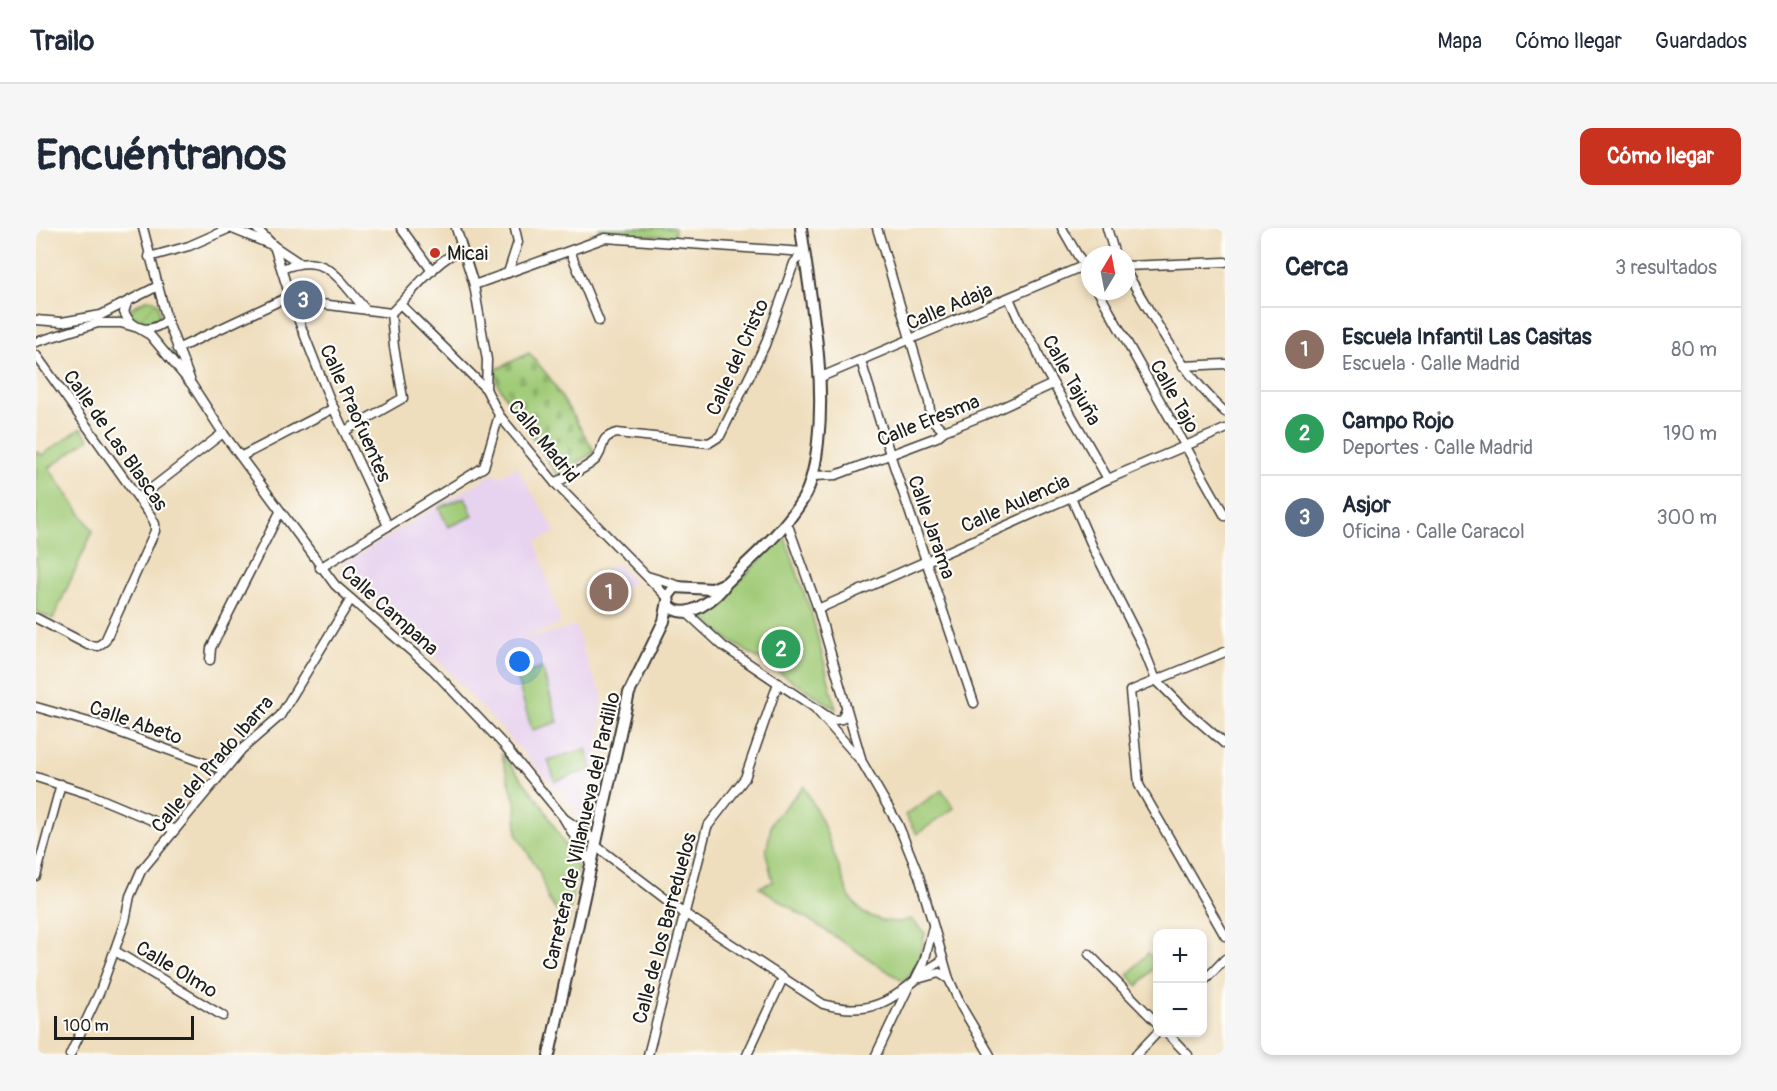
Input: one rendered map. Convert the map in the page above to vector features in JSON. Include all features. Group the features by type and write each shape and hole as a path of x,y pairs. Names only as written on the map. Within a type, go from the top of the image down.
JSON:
{"street":[{"path":"143,228 167,320 192,385"},
{"path":"149,256 189,246 230,228 247,231 298,262"},
{"path":"256,228 274,246"},
{"path":"401,228 432,271"},
{"name":"Calle Madrid","path":"456,228 474,285 487,360 486,389 499,415 555,483 668,599"},
{"path":"664,621 673,614 709,601 722,590 726,583 786,523 804,498 813,476 821,419 821,377 801,228"},
{"path":"877,228 929,402 931,419 944,431"},
{"path":"1062,228 1081,255"},
{"path":"1107,228 1110,246"},
{"path":"508,273 518,242 515,229"},
{"path":"474,285 605,238 804,252"},
{"name":"Calle Praofuentes","path":"274,246 293,306 334,408 388,526"},
{"path":"345,431 404,398 394,347 391,314 432,271 462,250"},
{"path":"570,251 599,321"},
{"name":"Calle del Cristo","path":"555,483 596,460 602,443 608,436 617,433 709,443 720,436 765,345 794,263 804,252"},
{"path":"282,269 298,262 317,263 333,273 366,310"},
{"path":"1135,266 1225,262"},
{"name":"Calle Adaja","path":"821,377 1081,267"},
{"path":"36,320 62,322 100,315 158,286"},
{"path":"1135,287 1184,366 1210,399 1225,412"},
{"path":"177,349 290,296"},
{"name":"Calle Tajuña","path":"1009,298 1053,384 1057,387 1108,478"},
{"name":"Calle Tajo","path":"1103,300 1225,516"},
{"path":"127,303 124,312 127,320 150,335 192,385"},
{"path":"293,306 321,304 391,314"},
{"path":"400,304 486,389"},
{"path":"36,342 98,323 121,323 138,328 155,329 167,320"},
{"name":"Calle de Las Blascas","path":"36,355 139,498 155,524 155,531 105,641 98,646 88,645 36,618"},
{"name":"Calle Jarama","path":"861,361 974,703"},
{"path":"1184,366 1225,364"},
{"name":"Calle Eresma","path":"813,476 836,475 937,437 944,431 1053,384"},
{"name":"Calle Campana","path":"192,385 223,434 242,456 320,568 335,585 433,670 503,744 562,817"},
{"path":"242,456 334,408"},
{"path":"320,568 484,467 499,415"},
{"name":"Calle Aulencia","path":"818,609 1071,497 1108,478 1225,429"},
{"path":"139,498 223,434"},
{"path":"1071,497 1094,550 1142,645 1156,680 1225,744"},
{"path":"210,660 211,648 280,512"},
{"path":"786,523 818,609 862,762"},
{"path":"646,576 688,587 698,598 696,605 686,611"},
{"path":"726,583 712,589 673,588 668,599 672,609 686,611 723,646 835,720 843,717 846,709"},
{"name":"Calle del Prado Ibarra","path":"70,1055 100,991 125,921 130,896 141,871 242,749 280,716 351,598"},
{"name":"Carretera de Villanueva del Pardillo","path":"549,1055 629,693 664,621 668,599"},
{"path":"1225,651 1130,691 1139,785 1225,936"},
{"name":"Calle de los Barreduelos","path":"648,1055 707,827 745,778 778,683"},
{"name":"Calle Abeto","path":"36,707 99,725 224,770"},
{"path":"814,707 862,762 898,824 919,876 949,979 961,1006 990,1055"},
{"path":"36,777 61,784 175,830"},
{"path":"36,876 61,784"},
{"path":"562,817 684,913 823,1004 856,1010 879,1005 942,959"},
{"path":"562,817 592,866"},
{"path":"876,1055 924,962 933,925"},
{"name":"Calle Olmo","path":"115,951 223,1016"},
{"path":"1089,954 1153,1019"},
{"path":"924,962 934,957 942,959"},
{"path":"1207,979 1225,959"},
{"path":"912,983 928,975 939,973 949,979"},
{"path":"747,1055 783,978"},
{"path":"879,1005 892,1011 896,1017"},
{"path":"1136,1055 1153,1037"},
{"path":"1171,1037 1188,1055"}],"shaded area":[{"path":"516,466 556,532 536,542 561,623 518,641 576,626 589,668 603,696 595,816 582,817 438,660 340,574 340,566 428,512 493,474 501,476"},
{"path":"617,563 633,582 606,602 592,582 602,571"}],"green space":[{"path":"599,228 675,228 674,237 602,234"},
{"path":"147,299 154,300 158,304 161,320 156,325 130,314 129,309"},
{"path":"529,353 550,378 595,452 557,475 498,385 495,370"},
{"path":"81,428 89,439 49,468 93,531 53,619 36,611 36,451 42,455"},
{"path":"465,497 473,516 448,527 439,508"},
{"path":"784,535 812,615 836,709 729,640 701,616 701,612 735,586"},
{"path":"542,668 558,722 532,730 516,676"},
{"path":"586,749 592,769 555,781 548,760"},
{"path":"501,753 542,805 578,868 567,925 548,899 539,871 517,835 516,805"},
{"path":"804,786 822,821 850,898 863,913 883,921 899,922 911,919 925,933 918,964 904,982 759,887 773,882 766,853 772,821"},
{"path":"942,790 954,808 917,834 905,815"},
{"path":"1148,953 1153,959 1153,969 1138,986 1128,975"}],"place":[{"name":"Micai","path":"435,253"},
{"name":"Asjor","path":"303,300"},
{"name":"Escuela Infantil Las Casitas","path":"609,592"},
{"name":"Campo Rojo","path":"781,649"}]}
